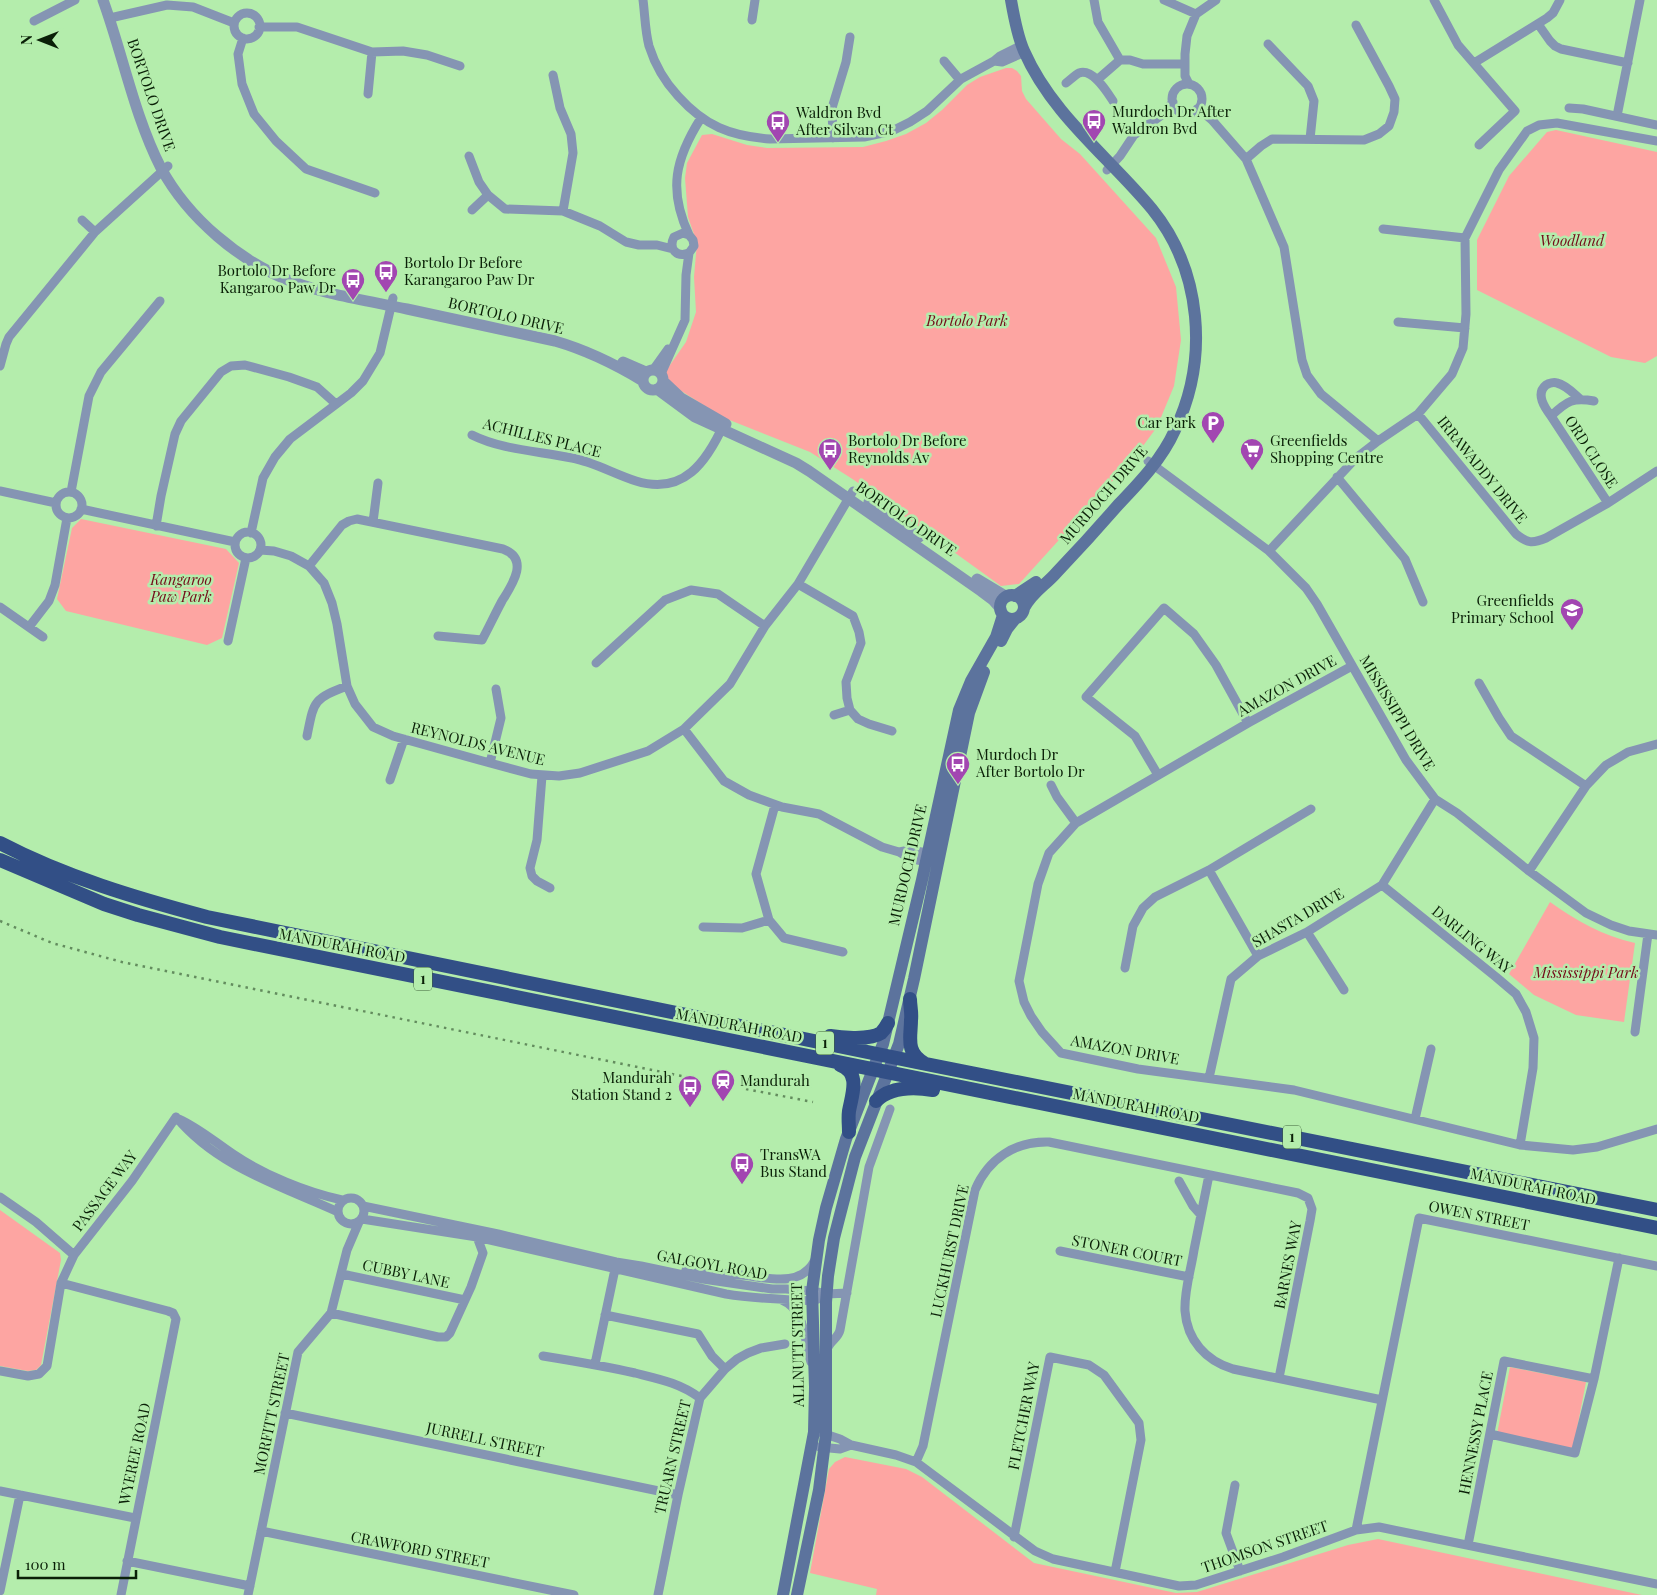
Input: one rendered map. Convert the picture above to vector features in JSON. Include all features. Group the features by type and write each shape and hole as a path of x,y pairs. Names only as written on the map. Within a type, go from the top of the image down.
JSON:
{"highway":[{"name":"MANDURAH ROAD","path":"0,844 110,889 207,917 926,1064 1657,1210"},
{"name":"MANDURAH ROAD","path":"0,860 104,904 220,937 1657,1228"},
{"path":"910,999 912,1020 909,1034 911,1048 917,1057 926,1064"},
{"path":"782,1034 817,1034 847,1038 871,1036 880,1033 888,1023"},
{"path":"833,1062 847,1068 854,1080 853,1098 849,1114 849,1132"},
{"path":"876,1101 889,1091 905,1089 924,1088 952,1093 994,1094"}],"main road":[{"name":"MURDOCH DRIVE","path":"1004,0 1007,20 1032,80 1051,109 1109,168 1162,236 1175,263 1186,303 1189,356 1182,391 1169,426 1151,463 1053,577 1032,594 1021,615 1006,614"},
{"name":"MURDOCH DRIVE","path":"1011,0 1020,50"},
{"name":"MURDOCH DRIVE","path":"873,1070 888,1023 933,858 970,707 986,668 1007,629 1006,614 1002,602 1035,583 1047,572 1151,463"},
{"path":"1011,596 1021,600 1024,608"},
{"name":"MURDOCH DRIVE","path":"888,1073 895,1057 910,999 933,858"},
{"name":"ALLNUTT STREET","path":"820,1433 812,1296 817,1255 826,1208 842,1152 873,1070"},
{"name":"ALLNUTT STREET","path":"783,1595 820,1433 830,1261 851,1170 888,1073"},
{"name":"ALLNUTT STREET","path":"797,1595 818,1490 818,1447"}],"street":[{"path":"34,21 75,0"},
{"name":"BORTOLO DRIVE","path":"103,0 113,18"},
{"name":"BORTOLO DRIVE","path":"110,0 113,18 165,168 199,208 220,229 251,253 283,270 314,281 392,302 572,338 593,346 654,378 723,427 804,459 981,591 1006,614"},
{"path":"643,0 648,44 657,66 672,89 701,118 727,131 746,136 770,139 833,138 864,137 882,133 902,126 927,111 960,80 994,61 1002,62 1020,50"},
{"path":"752,20 754,0"},
{"path":"1094,0 1098,22 1120,60"},
{"path":"1164,0 1196,14"},
{"path":"1190,84 1176,88 1174,92 1173,102 1177,110 1181,112 1190,113 1197,110 1202,101 1198,88 1190,84 1185,76 1184,64 1187,36 1196,14 1215,0"},
{"path":"1434,0 1458,45 1515,111 1479,145"},
{"path":"1474,63 1538,24 1553,13 1560,0"},
{"path":"1617,116 1628,62 1636,1"},
{"path":"113,18 167,5 193,7 234,23"},
{"path":"246,13 252,14 257,18 259,27 256,35 252,38 243,38 234,30 234,23 239,15 246,13"},
{"path":"1246,159 1261,146 1272,140 1364,140 1379,134 1389,126 1394,112 1395,99 1356,24"},
{"path":"1538,24 1555,46 1628,62"},
{"path":"259,27 297,27 372,52 403,51 427,55 460,66"},
{"path":"833,138 832,108 846,62 850,37"},
{"path":"243,38 238,54 242,84 254,114 276,141 306,169 375,193"},
{"path":"1268,44 1308,86 1314,101 1310,139"},
{"path":"368,94 372,52"},
{"path":"1097,80 1120,60 1130,60 1143,64 1184,64"},
{"path":"944,61 960,80"},
{"path":"1066,83 1080,73 1086,73 1097,80 1113,101"},
{"path":"553,75 560,108 571,134 573,153 563,211"},
{"path":"1109,168 1120,156 1134,135 1163,114 1173,102"},
{"path":"1569,108 1583,109 1657,124"},
{"path":"1197,110 1212,120 1246,159 1284,247 1302,360 1307,375 1321,394 1378,441"},
{"path":"469,156 479,182 488,195 505,209 563,211 600,226 626,242 639,245 657,245 683,256 689,253 694,246 681,214 677,172 679,161 701,118"},
{"path":"1269,551 1356,458 1418,414 1452,374 1463,348 1465,328 1465,238 1499,170 1527,132 1539,126 1557,123 1657,140"},
{"path":"0,366 2,354 9,337 95,232 165,168"},
{"path":"472,210 488,195"},
{"path":"681,214 671,244 681,260 686,276"},
{"path":"82,220 95,232"},
{"path":"1383,229 1465,238"},
{"path":"657,245 683,233 689,235"},
{"path":"654,378 678,338 686,320 686,276 689,253"},
{"path":"71,492 89,396 94,385 101,372 160,300"},
{"path":"251,533 263,478 275,457 290,439 363,381 376,362 384,340 392,302"},
{"path":"1398,322 1465,328"},
{"path":"156,526 175,434 180,421 221,372 231,366 245,365 289,377 317,387 336,404"},
{"name":"ORD CLOSE","path":"1580,399 1563,385 1555,382 1547,385 1541,392 1541,400 1608,503"},
{"name":"ORD CLOSE","path":"1551,416 1568,402 1580,399 1594,401"},
{"name":"IRRAWADDY DRIVE","path":"1418,414 1516,534 1524,540 1536,543 1608,503 1657,471"},
{"name":"ACHILLES PLACE","path":"472,435 490,442 583,460 635,480 657,484 676,481 696,469 710,453 723,427"},
{"name":"MISSISSIPPI DRIVE","path":"1151,463 1269,551 1306,588 1406,760 1435,799 1457,813 1529,871 1586,913 1611,925 1652,934"},
{"path":"1337,477 1405,559 1423,602"},
{"path":"373,522 378,483"},
{"path":"0,492 56,503"},
{"path":"71,492 79,497 81,509 75,516 67,518 57,511 56,503 60,496 71,492"},
{"name":"BORTOLO DRIVE","path":"851,494 984,584 1011,596"},
{"name":"REYNOLDS AVENUE","path":"260,550 274,551 290,556 309,566 324,583 332,604 347,686 355,704 373,727 393,736 490,764 542,776 568,775 648,752 684,729 730,684 765,626 798,584 851,494"},
{"path":"81,509 235,542"},
{"path":"29,627 49,601 55,585 67,518"},
{"path":"309,566 342,524 356,519 502,549 513,555 518,567 512,585 482,640 438,636"},
{"path":"251,533 259,538 260,550 253,557 246,558 240,556 236,550 235,542 241,534 251,533"},
{"path":"228,641 246,558"},
{"path":"798,584 853,616 860,632 861,643 846,682 846,698 850,710 858,719 892,731"},
{"path":"596,663 665,600 691,590 718,594 765,626"},
{"path":"0,607 43,637"},
{"path":"1158,774 1135,736 1086,697 1164,608 1194,634 1216,665 1248,722"},
{"name":"AMAZON DRIVE","path":"1352,666 1248,722 1076,823 1049,853 1038,884 1019,981 1024,1002 1031,1016 1042,1032 1061,1053 1138,1069 1294,1090 1520,1144 1573,1150 1597,1147 1657,1129"},
{"path":"1479,683 1498,718 1511,736 1586,786"},
{"path":"307,736 313,709 317,702 323,696 347,686"},
{"path":"490,764 501,718 496,689"},
{"path":"834,714 850,710"},
{"path":"684,729 724,781 749,795 775,804 819,814 873,843 899,852 909,858 933,858"},
{"path":"390,780 404,739"},
{"path":"1529,871 1586,786 1606,766 1628,752 1657,744"},
{"path":"542,776 537,840 530,868 532,876 537,881 550,888"},
{"path":"1051,785 1057,797 1076,823"},
{"name":"SHASTA DRIVE","path":"1209,1078 1231,979 1258,956 1307,932 1382,885 1435,799"},
{"path":"775,804 756,874 769,920 784,938 843,952"},
{"path":"1125,968 1133,926 1143,908 1155,897 1209,870 1311,809"},
{"path":"1209,870 1258,956"},
{"name":"DARLING WAY","path":"1382,885 1516,994 1526,1012 1534,1038 1533,1068 1520,1144"},
{"path":"703,927 742,928 769,920"},
{"path":"1307,932 1344,990"},
{"path":"1635,1032 1652,934"},
{"path":"1415,1119 1431,1049"},
{"path":"826,1351 829,1344 839,1334 870,1167 890,1109"},
{"name":"PASSAGE WAY","path":"0,1371 28,1376 39,1374 47,1366 62,1283 74,1255 132,1181 176,1118 193,1125 273,1180"},
{"name":"LUCKHURST DRIVE","path":"916,1462 923,1446 975,1190 979,1181 992,1164 1015,1147 1049,1142 1209,1175"},
{"path":"1209,1175 1185,1310 1194,1340 1211,1360 1233,1369 1382,1400 1356,1530"},
{"name":"BARNES WAY","path":"1209,1175 1298,1193 1308,1198 1312,1209 1280,1378"},
{"path":"273,1180 323,1196 342,1200 356,1199 364,1206 364,1211 360,1220 351,1224 346,1223 338,1212 273,1180"},
{"path":"1179,1181 1193,1206 1201,1215"},
{"path":"0,1197 36,1222 74,1255"},
{"path":"338,1212 342,1200"},
{"name":"GALGOYL ROAD","path":"364,1206 498,1234 616,1262 744,1286 786,1289 812,1296"},
{"name":"OWEN STREET","path":"1382,1400 1419,1218 1657,1266"},
{"name":"GALGOYL ROAD","path":"360,1220 477,1237 726,1294 758,1298 778,1298 846,1293"},
{"name":"MORFITT STREET","path":"249,1590 298,1352 331,1313 347,1250 360,1220"},
{"name":"MORFITT STREET","path":"346,1223 347,1250"},
{"path":"477,1237 483,1251"},
{"path":"331,1313 438,1337 446,1337 450,1333 471,1287 483,1251 495,1242"},
{"name":"STONER COURT","path":"1060,1251 1190,1277"},
{"path":"641,1266 672,1267 706,1273 780,1280 807,1272 817,1255"},
{"path":"1490,1434 1575,1453 1594,1379 1619,1258"},
{"path":"595,1364 615,1269"},
{"name":"CUBBY LANE","path":"342,1274 465,1300"},
{"name":"WYEREE ROAD","path":"62,1283 168,1311 173,1313 176,1319 121,1595"},
{"path":"778,1298 790,1304 798,1312 805,1333 806,1348 815,1372"},
{"path":"605,1315 698,1334 712,1356 725,1369"},
{"name":"TRUARN STREET","path":"658,1595 700,1398 725,1369 748,1352 785,1344"},
{"path":"543,1356 595,1364 673,1382 688,1389 700,1398"},
{"name":"FLETCHER WAY","path":"1014,1537 1050,1357 1089,1365 1104,1375 1138,1423 1140,1432 1141,1440 1115,1572"},
{"name":"HENNESSY PLACE","path":"1468,1545 1504,1361 1594,1379"},
{"name":"JURRELL STREET","path":"285,1413 678,1495"},
{"name":"THOMSON STREET","path":"820,1433 840,1439 851,1445 896,1455 916,1462 1035,1552 1053,1559 1179,1586 1205,1583 1356,1530 1379,1527 1657,1584"},
{"name":"THOMSON STREET","path":"818,1447 840,1448 851,1445"},
{"path":"1235,1485 1226,1533 1240,1571"},
{"path":"0,1491 136,1518"},
{"path":"0,1591 20,1495"},
{"name":"CRAWFORD STREET","path":"261,1531 574,1595"},
{"path":"127,1561 249,1590"}],"green space":[{"name":"Bortolo Park","path":"1006,68 1012,68 1017,71 1021,76 1022,91 1026,99 1061,139 1080,154 1156,238 1176,287 1181,340 1174,386 1157,427 1137,454 1019,584 1001,586 854,480 810,452 722,417 661,378 686,342 696,312 694,277 697,243 688,217 685,178 687,163 702,135 712,134 747,145 767,148 863,147 906,134 926,123 967,85 980,77"},
{"name":"Woodland","path":"1556,130 1657,152 1657,356 1645,363 1611,357 1477,290 1477,240 1509,176 1547,132"},
{"name":"Kangaroo Paw Park","path":"81,519 226,549 239,563 222,638 207,645 66,611 57,599 72,528"},
{"name":"Mississippi Park","path":"1550,902 1591,927 1635,943 1624,1022 1576,1015 1534,995 1509,974"},
{"path":"0,1210 60,1253 61,1260 41,1365 36,1370 28,1371 0,1366"},
{"path":"1510,1367 1586,1382 1573,1449 1497,1434"},
{"path":"845,1457 906,1469 922,1477 1034,1563 1176,1593 1197,1592 1348,1545 1378,1539 1642,1595 876,1595 877,1589 810,1573 829,1469 835,1462"}],"railway":[{"path":"0,921 52,943 122,962 686,1077"},
{"path":"746,1089 813,1102"}],"place":[{"name":"Murdoch Dr After Waldron Bvd","path":"1094,142"},
{"name":"Waldron Bvd After Silvan Ct","path":"778,143"},
{"name":"Bortolo Dr Before Karangaroo Paw Dr","path":"386,293"},
{"name":"Bortolo Dr Before Kangaroo Paw Dr","path":"353,301"},
{"name":"Car Park","path":"1213,444"},
{"name":"Bortolo Dr Before Reynolds Av","path":"830,471"},
{"name":"Greenfields Shopping Centre","path":"1252,471"},
{"name":"Greenfields Primary School","path":"1572,631"},
{"name":"Murdoch Dr After Bortolo Dr","path":"958,785"},
{"name":"Mandurah","path":"723,1102"},
{"name":"Mandurah Station Stand 2","path":"690,1108"},
{"name":"TransWA Bus Stand","path":"742,1185"}]}
